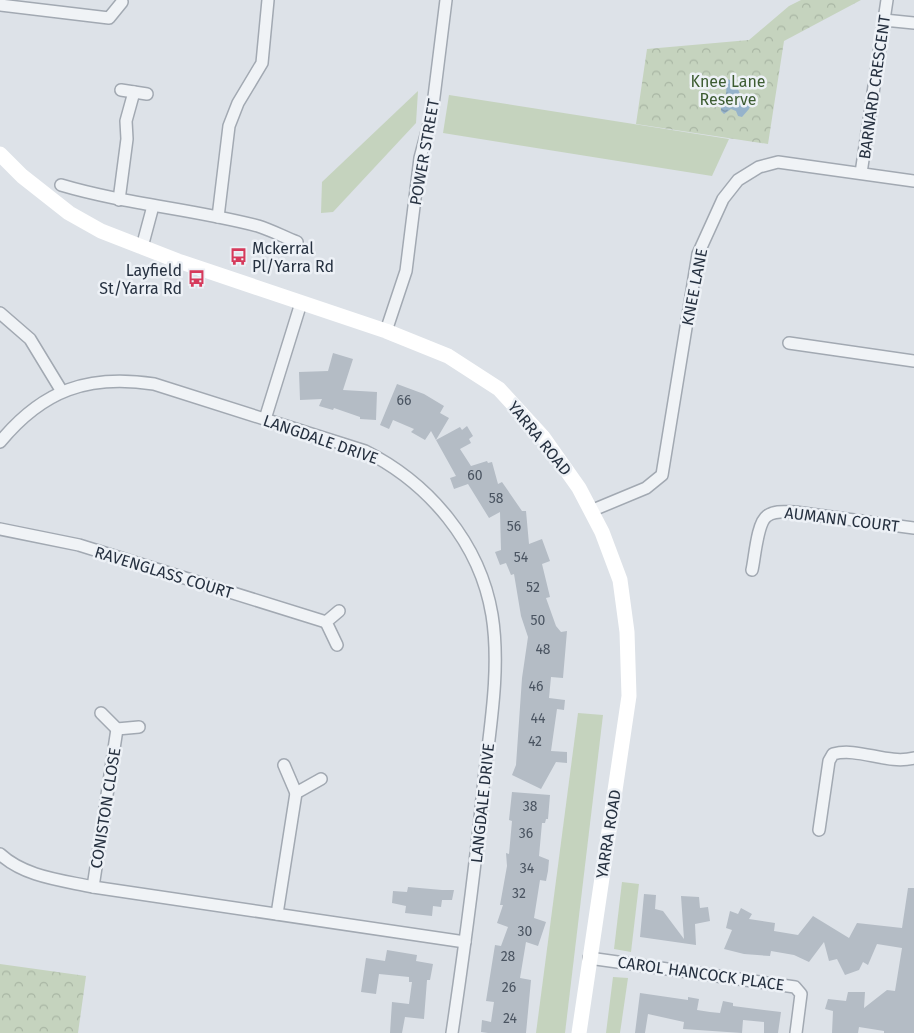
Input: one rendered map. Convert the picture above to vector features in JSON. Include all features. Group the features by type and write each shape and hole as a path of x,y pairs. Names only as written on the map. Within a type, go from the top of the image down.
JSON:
{"main road":[{"name":"YARRA ROAD","path":"0,154 22,176 70,213 101,230 178,261 386,332 448,356 499,389 543,437 592,510 620,580 627,632 629,696 579,1033"}],"street":[{"path":"218,217 230,126 238,103 262,63 268,0"},
{"name":"POWER STREET","path":"386,332 406,272 420,158 432,113 446,0"},
{"name":"BARNARD CRESCENT","path":"861,173 887,0"},
{"path":"0,5 109,18 122,2"},
{"path":"884,20 914,23"},
{"path":"121,90 148,94"},
{"path":"119,200 127,139 126,121 134,92"},
{"name":"KNEE LANE","path":"592,510 646,488 662,475 698,254 723,199 738,180 749,173 778,162 914,181"},
{"path":"61,185 119,200 218,217 260,227 297,242"},
{"path":"142,247 153,206"},
{"path":"265,419 301,303"},
{"path":"0,313 30,339 61,390"},
{"path":"789,343 914,362"},
{"name":"LANGDALE DRIVE","path":"0,442 16,424 61,390 87,383 113,380 133,381 154,384 364,451 383,460 418,484 438,504 474,558 485,587 492,615 494,683 476,865 452,1033"},
{"name":"AUMANN COURT","path":"752,570 760,528 766,516 777,512 795,512 914,528"},
{"name":"RAVENGLASS COURT","path":"0,529 80,545 326,622"},
{"path":"337,645 326,622 339,611"},
{"name":"CONISTON CLOSE","path":"101,713 117,729"},
{"name":"CONISTON CLOSE","path":"117,729 139,727"},
{"name":"CONISTON CLOSE","path":"92,887 117,729"},
{"path":"819,830 829,761 833,754 842,751 893,760 914,758"},
{"path":"277,914 296,793 284,766"},
{"path":"296,793 321,779"},
{"path":"0,854 20,868 42,877 92,887 465,942"},
{"name":"CAROL HANCOCK PLACE","path":"589,958 795,987 801,994 796,1033"}],"green space":[{"name":"Knee Lane Reserve","path":"801,0 861,0 784,41 768,144 636,124 647,49 749,40 789,6"},
{"path":"418,91 416,123 333,212 321,213 322,182"},
{"path":"449,95 729,139 712,176 443,133"},
{"path":"578,713 603,715 565,1033 536,1033"},
{"path":"622,882 639,884 631,952 614,949"},
{"path":"0,964 86,976 78,1033 0,1033"},
{"path":"613,977 628,978 620,1033 606,1033"}],"water":[{"path":"727,79 735,82 740,94 752,101 749,109 742,117 738,116 736,111 731,109 724,114 721,111 721,100 726,95"}],"building":[{"path":"333,353 353,359 343,390 377,392 376,420 360,419 360,417 334,408 333,410 319,406 322,399 300,400 299,372 328,371"},
{"path":"397,384 424,394 444,406 440,413 449,418 436,440 431,431 425,440 411,432 414,429 393,420 389,429 380,425"},
{"path":"467,426 473,436 469,439 471,443 460,449 471,466 487,461 488,463 492,462 498,484 502,482 522,511 526,511 529,544 542,539 550,561 542,564 550,597 546,598 556,626 561,632 567,631 563,678 551,677 549,698 565,700 564,710 557,709 551,751 567,752 567,763 556,762 541,789 512,775 516,765 522,678 528,637 521,616 514,574 511,575 506,563 500,565 495,552 501,550 500,512 489,518 468,484 454,489 450,478 456,476 436,440 460,427 462,430"},
{"path":"512,792 550,795 548,819 546,819 545,823 542,823 539,856 549,860 548,871 546,881 540,880 534,918 546,922 538,946 526,942 520,978 531,980 526,1033 488,1033 481,1032 482,1020 491,1022 494,1002 486,1001 495,945 501,946 508,927 497,923 503,905 500,905 507,866 506,853 509,854 512,821 509,820"},
{"path":"408,887 454,890 452,900 442,900 441,907 433,906 432,916 405,913 406,906 392,903 393,891 407,892"},
{"path":"908,888 914,888 914,1033 884,1033 884,1031 859,1027 858,1033 832,1033 833,1011 825,1009 828,999 846,1001 848,992 865,992 864,1008 887,990 895,991 902,948 877,944 868,965 863,962 859,970 845,975 837,959 829,961 824,942 809,962 794,955 771,951 770,956 744,954 724,949 732,930 726,928 730,911 738,914 741,908 752,914 749,919 775,923 774,931 798,935 813,916 849,938 857,923 902,928"},
{"path":"644,894 656,895 655,909 663,911 684,939 681,896 699,897 700,908 708,907 710,921 695,924 696,945 640,937"},
{"path":"387,950 417,955 416,961 433,964 430,980 427,980 424,1019 405,1017 402,1033 390,1033 392,1002 409,1004 412,982 409,982 409,977 379,974 376,994 361,992 366,958 385,961"},
{"path":"640,993 688,1000 688,997 699,999 697,1010 710,1012 720,1013 723,1001 733,1003 733,1006 781,1012 778,1033 764,1033 764,1022 743,1020 742,1033 683,1029 684,1022 648,1014 645,1033 635,1033"}],"place":[{"name":"Mckerral Pl/Yarra Rd","path":"238,257"},
{"name":"Layfield St/Yarra Rd","path":"196,279"}]}
